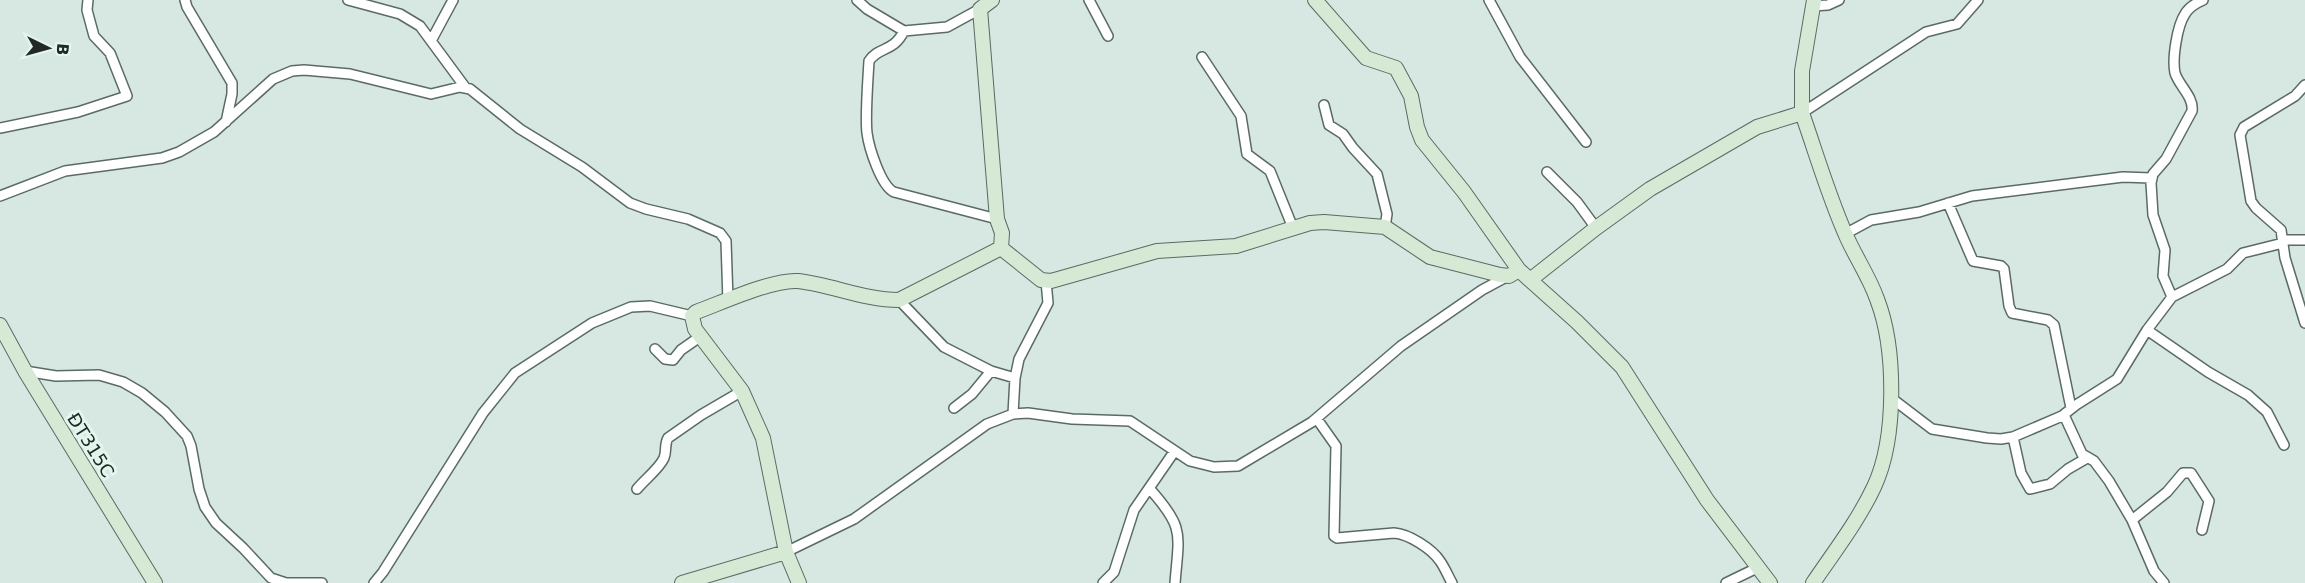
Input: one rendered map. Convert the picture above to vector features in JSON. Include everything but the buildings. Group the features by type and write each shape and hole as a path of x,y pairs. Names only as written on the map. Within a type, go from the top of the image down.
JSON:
{"street":[{"path":"0,128 78,112 127,96 110,53 94,36 87,10 88,0"},
{"path":"185,0 232,82 232,94 225,123"},
{"path":"348,0 400,14 420,26 465,87 520,129 582,167 630,203 688,219 722,236 726,241 728,301"},
{"path":"431,40 453,0"},
{"path":"857,0 867,9 904,32 941,29 980,9 992,0"},
{"path":"1089,0 1108,36"},
{"path":"1315,0 1366,58 1396,68 1411,96 1422,140 1464,192 1514,273"},
{"path":"1489,0 1520,57 1586,142"},
{"path":"1813,583 1875,485 1884,459 1889,425 1891,351 1885,320 1876,296 1845,234 1802,113 1802,71 1813,3 1828,5 1839,0"},
{"path":"1530,280 1650,189 1757,127 1802,113 1926,33 1957,24 1978,0"},
{"path":"2172,297 2163,276 2165,250 2153,215 2151,178 2166,159 2193,111 2192,103 2175,73 2174,52 2185,14 2194,4 2203,0"},
{"path":"980,9 997,219 1002,233 1001,248"},
{"path":"904,32 897,44 874,55 869,61 867,134 883,182 889,190 894,192 997,219"},
{"path":"1202,57 1241,116 1245,150 1250,157 1270,171 1293,228"},
{"path":"0,196 72,169 170,156 214,132 273,80 292,71 350,74 431,94 465,87"},
{"path":"2305,86 2295,96 2244,127 2240,132 2251,201 2278,226 2285,258 2305,323"},
{"path":"1324,105 1329,125 1343,134 1377,174 1387,214 1385,227"},
{"path":"1547,172 1577,202 1596,228"},
{"path":"1845,234 1875,219 1919,212 1972,196 2119,177 2151,178"},
{"path":"1948,203 1973,261 2001,266 2004,269 2012,313 2048,321 2054,325 2068,412 2082,454 2095,463 2108,478 2132,520 2154,571 2164,583"},
{"path":"1001,248 1037,277 1046,281 1056,281 1157,251 1236,246 1310,223 1324,222 1385,227 1425,255 1514,273 1530,280 1622,367 1707,500 1770,583"},
{"path":"1890,397 1934,430 1987,438 2001,439 2013,436 2068,412 2117,379 2147,330 2172,297 2227,269 2243,254 2283,241 2305,240"},
{"path":"692,316 696,312 772,285 798,281 880,300 899,300 1001,248"},
{"path":"682,583 786,552 854,519 987,424 1012,414 1028,413 1072,419 1130,421 1190,461 1205,466 1238,466 1317,419 1401,346 1482,290 1514,273"},
{"path":"1012,414 1015,378 1023,349 1048,303 1046,281"},
{"path":"899,300 944,347 991,371 1015,378"},
{"path":"374,583 483,412 514,373 592,323 631,307 651,306 692,316"},
{"path":"692,316 693,325 742,391 764,438 786,552 800,583"},
{"name":"ĐT315C","path":"0,325 25,371 155,583"},
{"path":"2147,330 2208,372 2248,394 2267,412 2284,445"},
{"path":"655,349 665,359 673,360 681,350 701,336"},
{"path":"25,371 56,376 99,375 123,381 142,393 165,412 187,436 199,489 205,507 216,523 271,578 286,583 322,583"},
{"path":"954,408 972,394 991,371"},
{"path":"637,489 663,460 665,443 668,438 742,391"},
{"path":"1317,419 1336,446 1334,536 1337,538 1394,533 1403,535 1434,554 1440,560 1452,583"},
{"path":"2013,436 2021,473 2030,489 2050,484 2068,469 2087,458"},
{"path":"1103,583 1114,572 1131,516 1174,452"},
{"path":"2132,520 2167,492 2183,473 2191,473 2210,501 2202,530"},
{"path":"1149,488 1167,509 1178,532 1180,542 1175,583"},
{"path":"1726,583 1757,568"}]}
